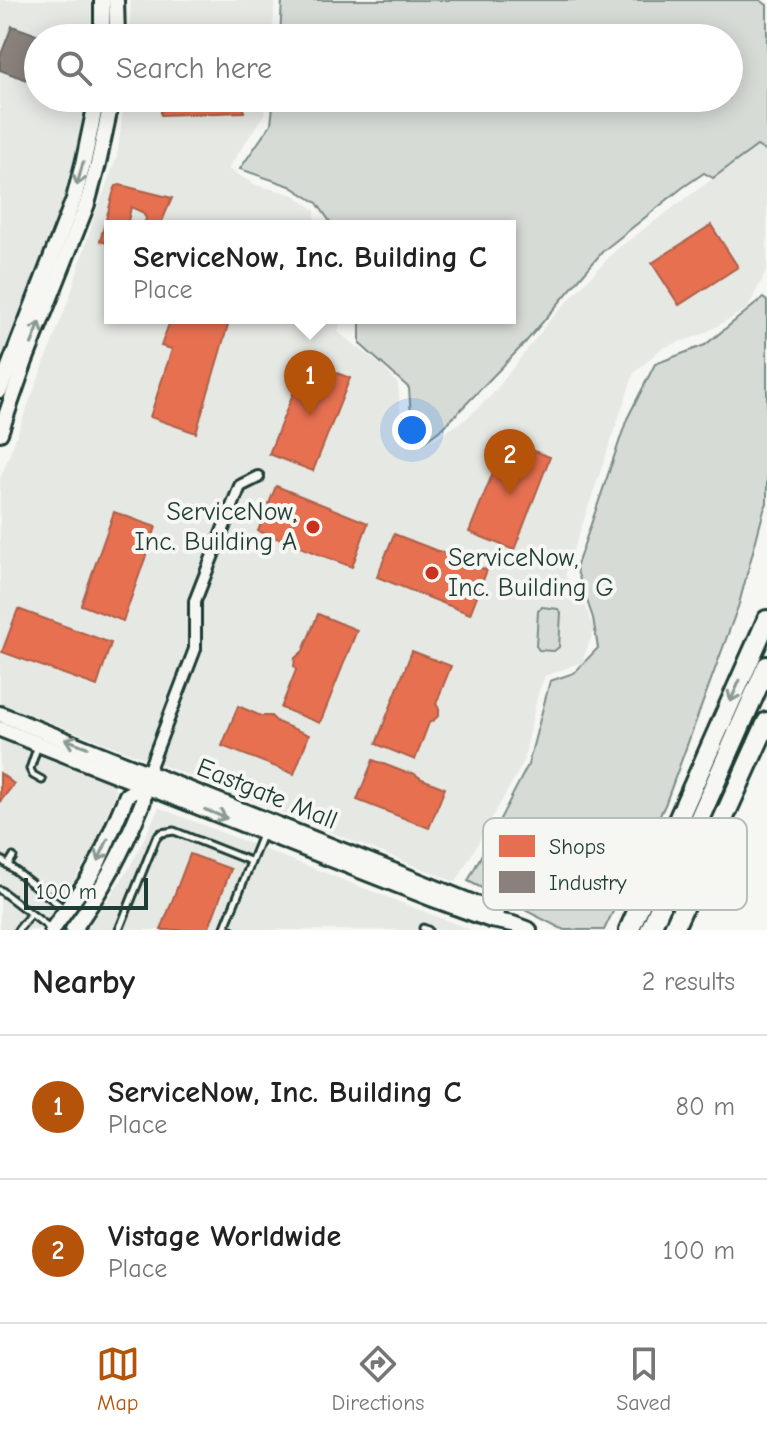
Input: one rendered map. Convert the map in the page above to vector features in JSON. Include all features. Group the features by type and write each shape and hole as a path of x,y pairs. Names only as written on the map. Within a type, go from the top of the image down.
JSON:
{"highway":[{"path":"679,818 767,620"},
{"path":"701,818 767,666"},
{"path":"704,818 767,681"},
{"path":"724,818 767,722"},
{"path":"629,930 638,910"},
{"path":"653,930 662,910"},
{"path":"653,930 662,910"},
{"path":"673,930 682,910"}],"main road":[{"path":"102,0 102,24"},
{"path":"116,0 117,24"},
{"path":"0,390 74,199 94,112"},
{"path":"0,433 87,204 109,112"},
{"name":"Eastgate Mall","path":"0,714 263,833 491,920 529,930"},
{"name":"Eastgate Mall","path":"0,729 146,779 483,907"},
{"path":"52,930 99,860 127,795 146,779"},
{"path":"76,929 114,868 144,799 146,779"},
{"name":"Eastgate Mall","path":"491,910 513,924"}],"street":[{"path":"146,779 195,649 195,601 240,486 258,477"}],"lane":[{"path":"38,744 30,769 42,780"},
{"path":"119,930 156,838 161,833 174,831 250,861"},
{"path":"231,930 225,927 263,833"},
{"path":"8,865 13,857"},
{"path":"0,859 66,910"},
{"path":"0,890 52,930"},
{"path":"18,930 31,914"}],"shaded area":[{"path":"0,0 91,0 92,24 24,24 24,112 87,112 70,198 0,380"},
{"path":"131,0 275,0 273,24 130,24"},
{"path":"282,0 760,0 767,5 767,152 757,146 713,178 704,173 603,251 524,344 444,427 423,443 412,430 409,388 360,344 360,324 516,324 516,220 329,220 317,203 290,186 240,169 271,124 272,112 743,112 743,24 281,24"},
{"path":"123,112 264,112 228,169 256,185 294,195 315,210 314,220 104,220 104,324 340,324 338,332 382,366 398,384 402,439 416,446 438,437 466,419 492,395 550,320 617,249 757,146 767,152 767,270 747,309 703,334 662,348 634,373 565,575 581,594 594,629 582,662 545,676 538,693 523,763 492,818 483,818 483,834 456,882 0,703 0,479 70,296 117,156"},
{"path":"763,298 767,301 767,503 739,604 665,805 659,818 501,818 528,765 550,681 574,673 598,648 593,618 576,568 627,419 655,364 705,345"},
{"path":"542,607 558,609 561,613 559,647 554,651 539,650 536,646 538,611"},
{"path":"0,740 114,784 115,794 91,853 39,930 0,930"},
{"path":"159,808 471,930 86,930 129,869"},
{"path":"483,852 483,889 468,881"},
{"path":"525,910 614,910 604,930 564,930"}],"building: Shops":[{"path":"161,112 244,112 161,115"},
{"path":"116,186 172,198 163,220 146,220 142,212 131,207 128,220 106,220"},
{"path":"711,225 738,267 679,305 652,263"},
{"path":"169,324 228,324 196,433 150,417 172,349 161,346"},
{"path":"306,361 350,378 313,471 269,454"},
{"path":"506,440 550,457 514,550 469,532"},
{"name":"ServiceNow, Inc. Building A","path":"276,486 368,523 352,567 258,531"},
{"path":"114,512 156,527 123,621 81,605"},
{"name":"ServiceNow, Inc. Building G","path":"394,534 487,570 470,614 377,577"},
{"path":"18,609 111,643 97,686 2,652"},
{"path":"318,614 357,630 320,723 281,708 296,670 295,658 303,651"},
{"path":"412,651 451,666 436,704 439,715 429,723 415,760 376,744"},
{"path":"238,706 261,716 271,716 277,722 309,735 294,774 222,746"},
{"path":"373,760 445,788 429,828 357,800"},
{"path":"0,773 14,784 0,802"},
{"path":"190,854 231,869 208,930 161,930"}],"building: Industry":[{"path":"12,26 24,30 24,79 0,70 0,57"}],"place":[{"name":"ServiceNow, Inc. Building C","path":"310,416"},
{"name":"Vistage Worldwide","path":"510,495"},
{"name":"ServiceNow, Inc. Building A","path":"313,527"},
{"name":"ServiceNow, Inc. Building G","path":"432,573"}]}
